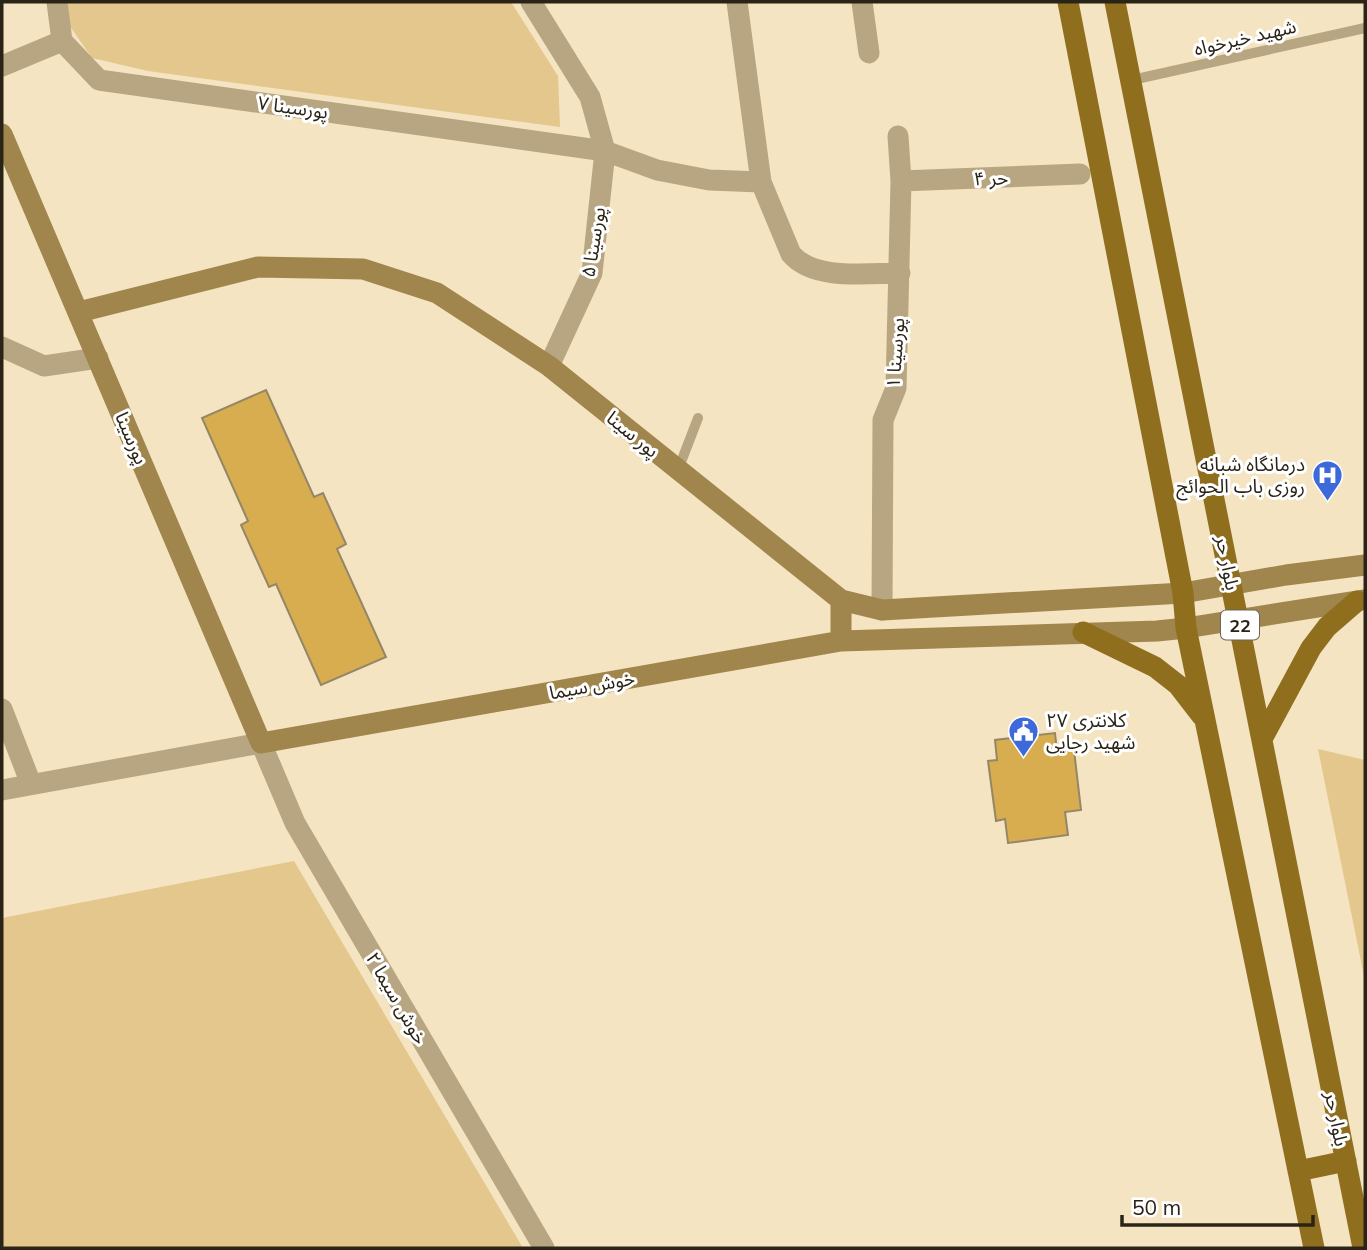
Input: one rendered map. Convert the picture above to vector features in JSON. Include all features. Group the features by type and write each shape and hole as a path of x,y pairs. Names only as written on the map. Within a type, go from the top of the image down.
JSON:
{"main road":[{"path":"1068,2 1183,593 1186,628 1314,1248"},
{"name":"بلوار حر","path":"1115,2 1363,1248"},
{"path":"1262,739 1311,648 1327,627 1361,601"},
{"path":"1083,632 1155,667 1178,685 1205,720"},
{"path":"1298,1171 1346,1161"}],"street":[{"path":"2,66 62,41 57,2"},
{"path":"531,2 590,97 605,151"},
{"path":"737,2 761,182 792,254 800,264 817,271 900,273"},
{"path":"862,2 869,53"},
{"name":"پورسینا ۷","path":"62,41 99,80 605,151 657,170 709,180 761,182"},
{"name":"پورسینا","path":"2,134 261,743"},
{"name":"پورسینا ۱","path":"882,610 883,420 896,388 900,273 901,181 898,136"},
{"name":"پورسینا ۵","path":"548,366 592,273 605,151"},
{"name":"حر ۴","path":"901,181 1080,174"},
{"name":"پور سینا","path":"79,312 258,267 363,269 437,293 548,366 841,600 882,610 1183,593 1365,565"},
{"path":"2,347 44,366 98,358"},
{"path":"841,600 841,640"},
{"name":"خوش سیما","path":"2,790 841,640 1186,628 1361,601"},
{"path":"2,709 32,784"},
{"name":"خوش سیما ۲","path":"261,743 295,823 544,1248"}],"lane":[{"name":"شهید خیرخواه","path":"1132,80 1365,28"},
{"path":"678,470 698,418"}],"shaded area":[{"path":"64,2 511,2 558,76 560,127 148,71 92,58 65,19"},
{"path":"1318,749 1365,760 1365,981"},
{"path":"294,861 523,1248 2,1248 2,918"}],"building":[{"path":"266,390 314,497 323,493 346,544 337,549 386,657 321,685 276,584 269,587 241,525 248,521 202,418"},
{"path":"1055,733 1057,752 1074,750 1081,810 1065,812 1068,835 1008,843 1005,819 996,821 988,761 997,760 995,740"}],"place":[{"name":"درمانگاه شبانه روزی باب الحوائج","path":"1328,502"},
{"name":"کلانتری ۲۷ شهید رجایی","path":"1023,758"}]}
